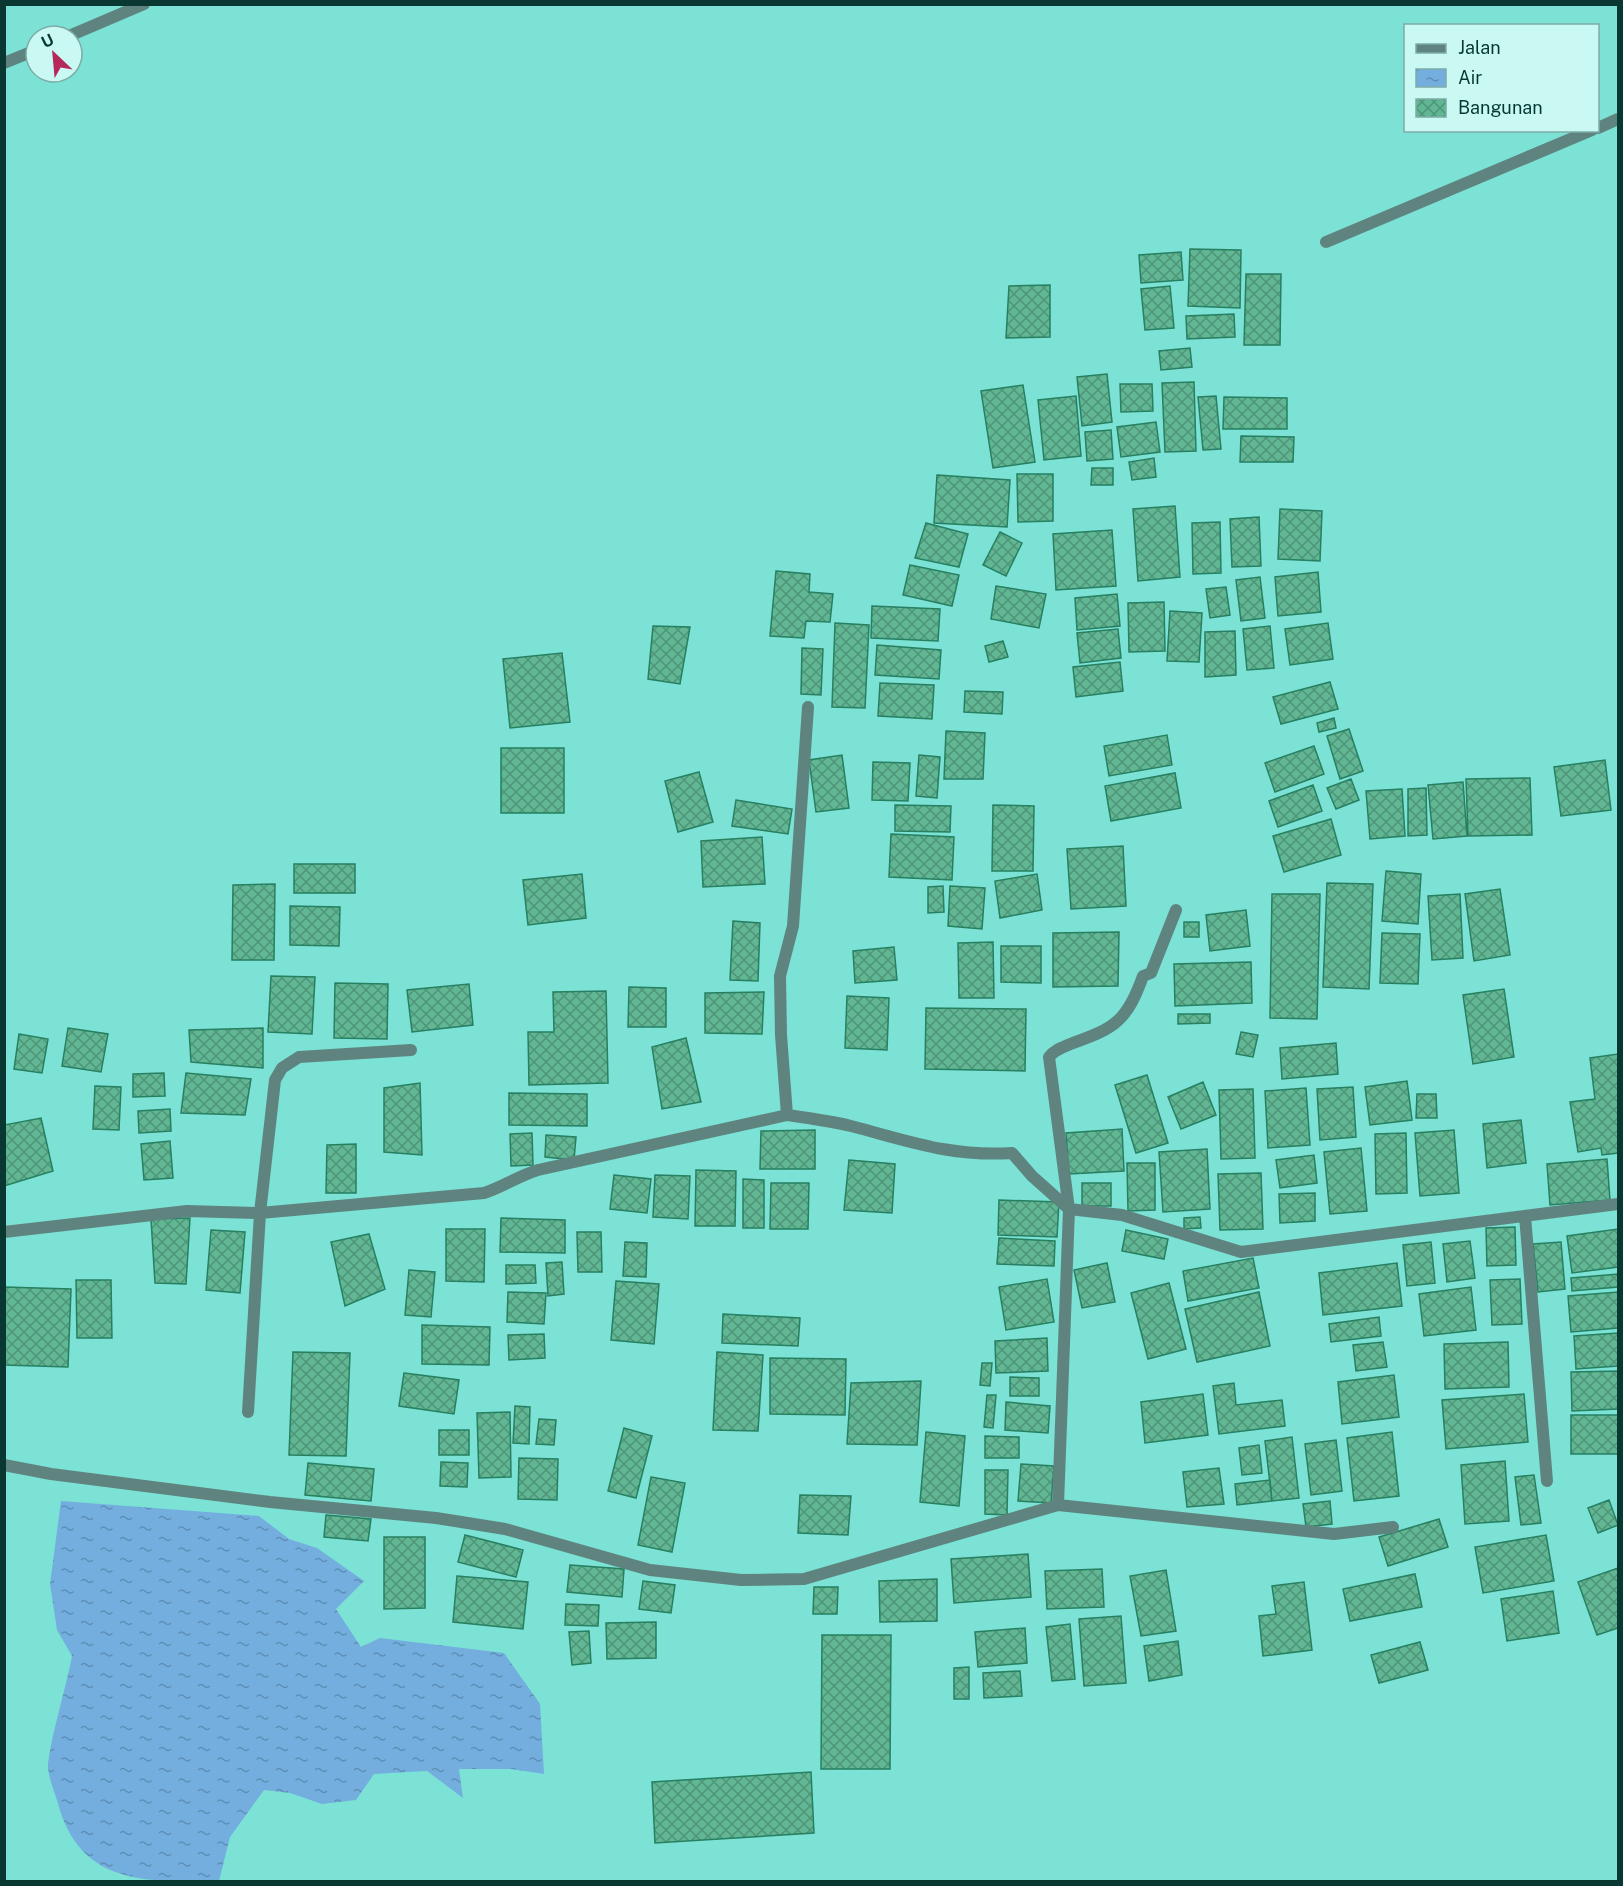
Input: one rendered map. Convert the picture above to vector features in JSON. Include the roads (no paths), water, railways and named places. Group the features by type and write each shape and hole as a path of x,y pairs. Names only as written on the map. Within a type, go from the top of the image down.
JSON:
{"street":[{"path":"84,30 144,4"},
{"path":"4,63 24,55"},
{"path":"1599,128 1618,119"},
{"path":"1326,242 1587,132"},
{"path":"787,1115 781,1035 780,976 793,926 808,707"},
{"path":"1058,1506 1069,1209 1049,1057 1056,1050 1107,1031 1119,1022 1143,976 1151,973 1176,910"},
{"path":"248,1412 260,1213 275,1080 282,1068 300,1057 411,1050"},
{"path":"4,1232 187,1211 260,1213 484,1193 506,1186 520,1176 538,1170 787,1115 849,1126 946,1152 979,1155 1012,1153 1032,1176 1069,1209 1122,1215 1241,1252 1618,1204"},
{"path":"1525,1216 1547,1481"},
{"path":"4,1465 51,1474 270,1502 436,1518 505,1530 650,1570 741,1580 804,1579 1058,1506 1334,1534 1394,1527"}],"water":[{"path":"61,1501 259,1516 289,1539 317,1548 364,1581 336,1609 361,1647 380,1638 504,1653 540,1704 544,1774 511,1769 459,1769 463,1798 427,1771 374,1774 356,1800 322,1804 290,1793 264,1790 230,1837 219,1881 144,1879 121,1874 101,1865 84,1852 70,1833 59,1807 48,1768 72,1656 57,1630 50,1584"}]}
